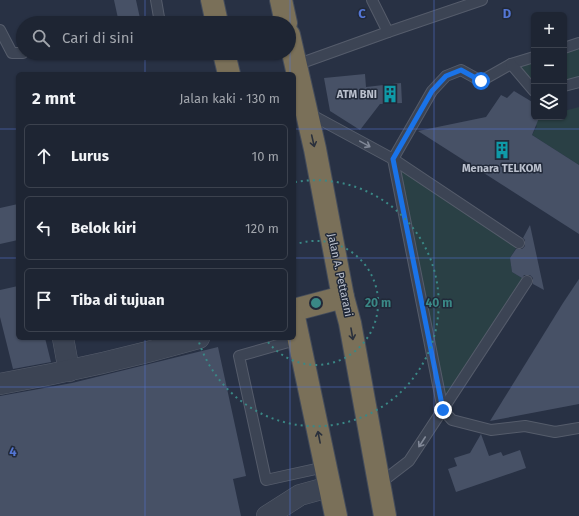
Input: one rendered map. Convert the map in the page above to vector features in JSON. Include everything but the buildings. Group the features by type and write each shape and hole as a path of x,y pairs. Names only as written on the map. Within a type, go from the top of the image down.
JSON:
{"highway":[{"path":"212,0 215,16"},
{"path":"281,0 284,16"},
{"path":"226,60 229,72"},
{"name":"Jalan A. Pettarani","path":"295,60 343,297 350,323 385,516"},
{"path":"296,309 343,297"},
{"path":"296,325 336,516"}],"street":[{"path":"63,340 69,371"},
{"path":"0,384 138,356 192,340"},
{"path":"267,516 300,496 327,477"}],"lane":[{"path":"156,0 159,16"},
{"path":"372,0 388,32"},
{"path":"296,65 482,0"},
{"path":"0,30 12,53 16,53"},
{"path":"567,47 579,43"},
{"path":"531,58 511,64 481,81 461,70 446,76 432,91 393,159 443,410 452,420 491,430 525,426 555,432 579,428"},
{"path":"511,64 531,87"},
{"path":"567,85 579,82"},
{"path":"306,112 393,159 519,243"},
{"path":"379,484 409,461 527,281"},
{"path":"295,340 239,356 266,480 327,477"}],"green space":[{"path":"579,43 579,88 567,91 567,48"},
{"path":"531,58 531,87 511,64"},
{"path":"579,107 579,165 532,135 537,126 535,125 537,120 567,120 567,110"},
{"path":"393,159 519,243 510,258 512,272 527,281 443,410"}],"place":[{"name":"ATM BNI","path":"390,94"},
{"name":"Menara TELKOM","path":"502,150"}],"route":[{"path":"443,410 393,159 432,91 446,76 461,70 481,81"}]}
